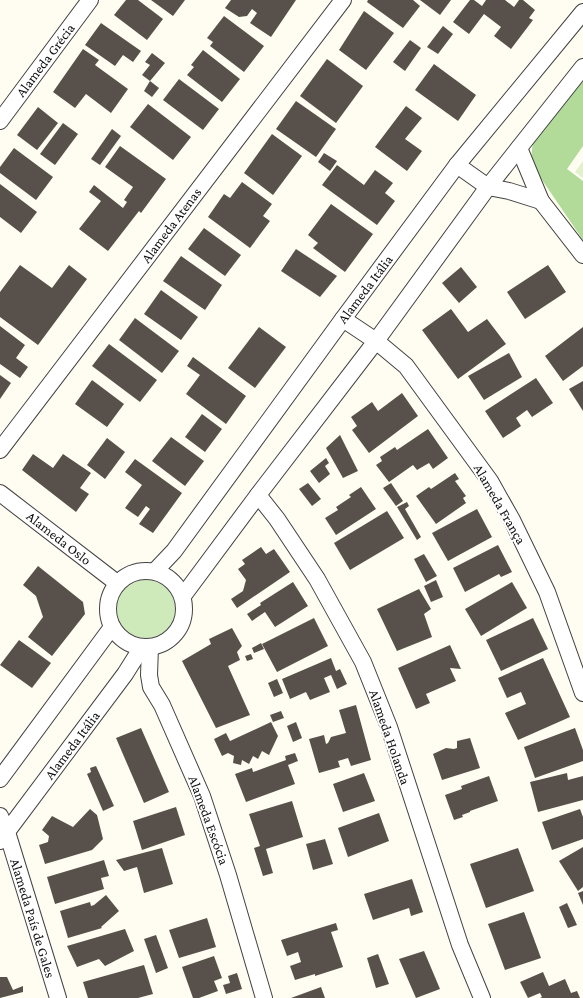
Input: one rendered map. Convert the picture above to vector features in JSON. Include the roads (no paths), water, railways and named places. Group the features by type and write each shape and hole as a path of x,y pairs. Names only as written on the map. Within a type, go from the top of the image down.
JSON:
{"street":[{"name":"Alameda Grécia","path":"0,121 90,0"},
{"name":"Alameda Atenas","path":"0,450 343,0"},
{"path":"575,0 583,13"},
{"name":"Alameda Itália","path":"155,571 174,551 457,165 583,13"},
{"path":"183,596 376,341 488,188 583,67"},
{"path":"519,148 540,201 583,255"},
{"path":"457,165 488,188 509,191 540,201"},
{"name":"Alameda França","path":"343,319 376,341 406,366 490,481 512,520 546,592 583,693"},
{"name":"Alameda Oslo","path":"0,493 117,583"},
{"name":"Alameda Holanda","path":"258,495 277,519 317,579 363,662 389,727 460,946 482,998"},
{"path":"144,570 155,571 172,580 178,588 183,596 185,606 184,616 178,629 168,640 159,645 146,647 130,643 120,636 112,627 108,616 108,604 111,593 117,583 125,576 144,570"},
{"path":"0,779 112,627"},
{"name":"Alameda Itália","path":"3,837 146,647"},
{"name":"Alameda Escócia","path":"146,647 151,687 162,705 202,796 228,875 264,998"},
{"name":"Alameda País de Gales","path":"0,816 3,837 58,998"}]}
